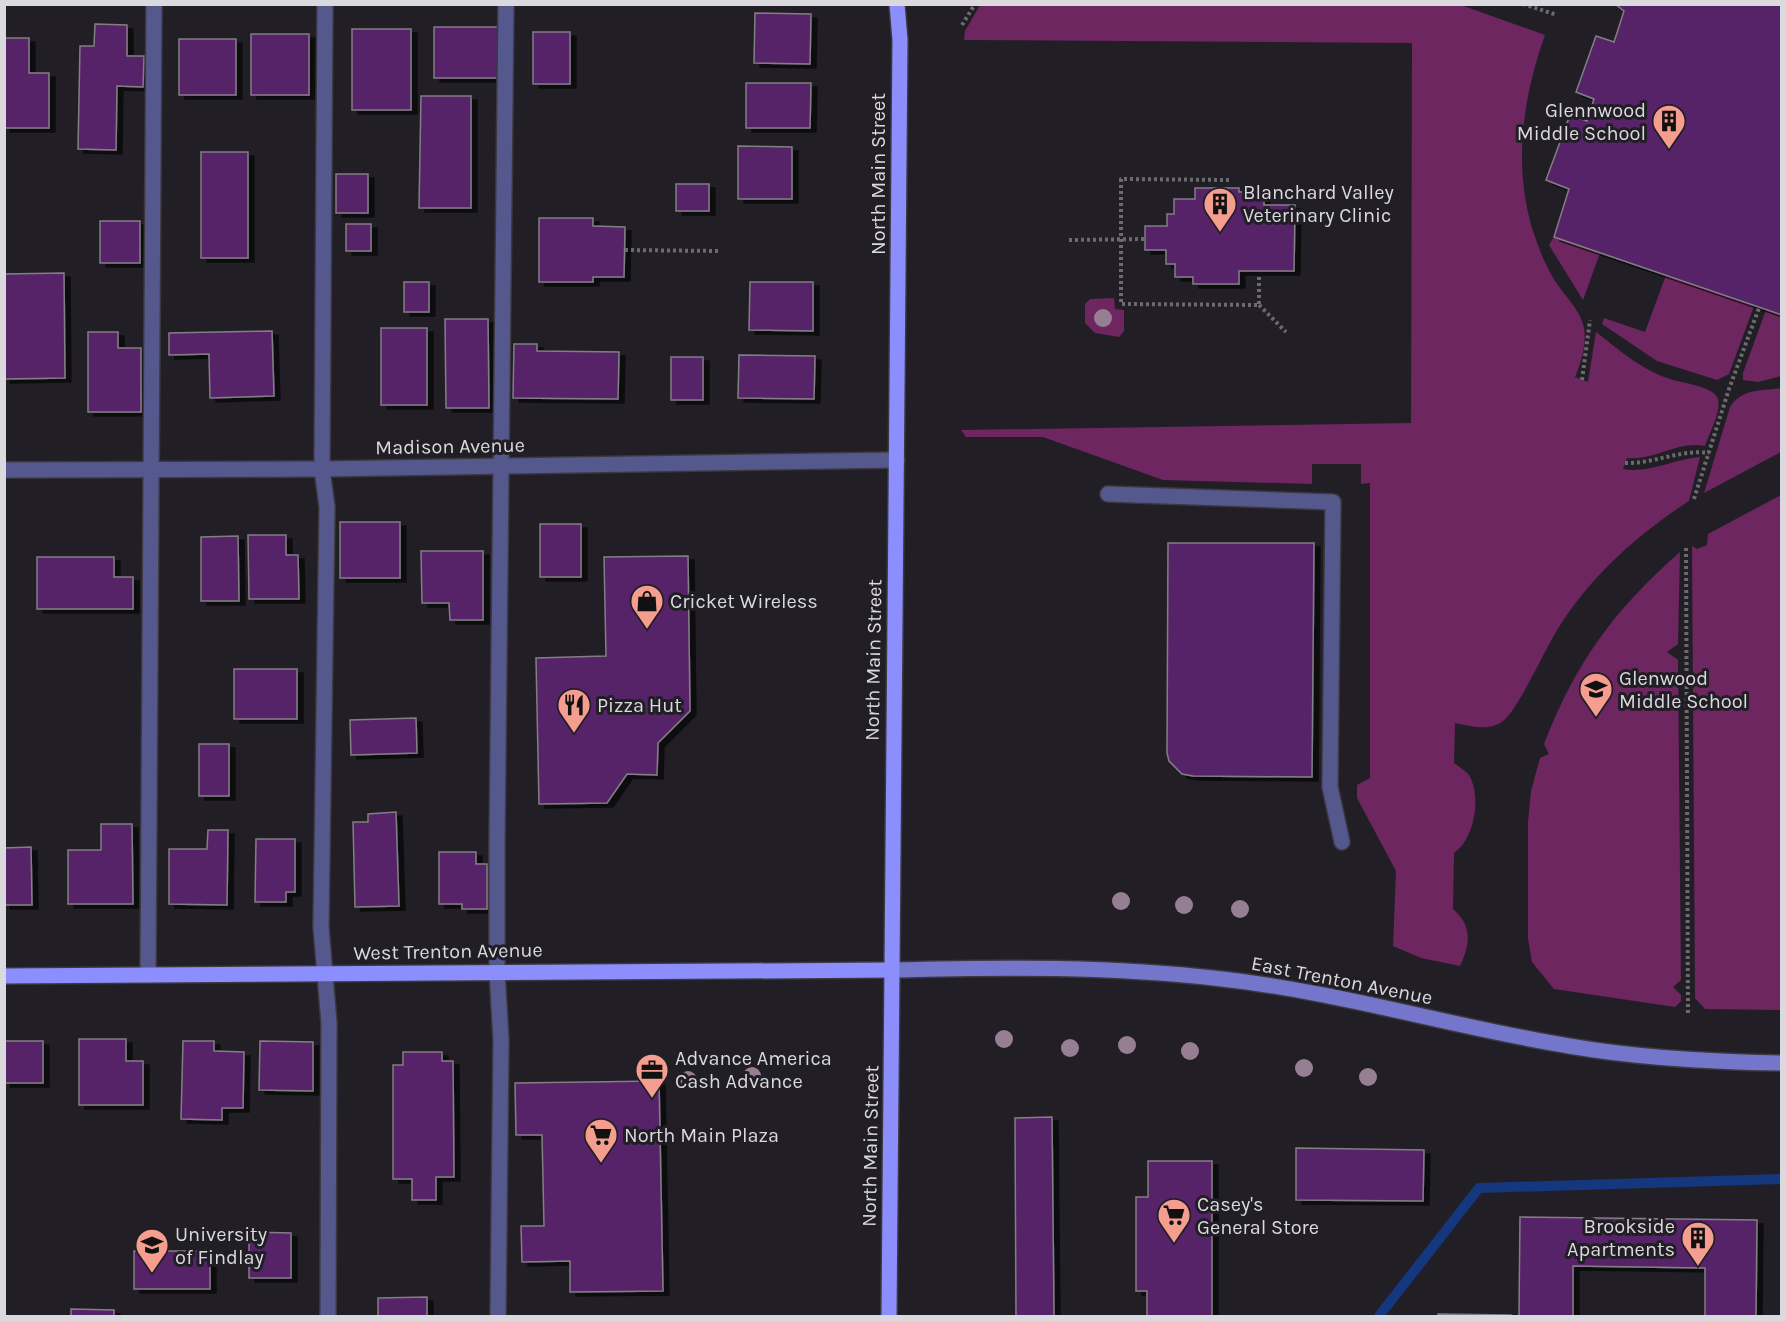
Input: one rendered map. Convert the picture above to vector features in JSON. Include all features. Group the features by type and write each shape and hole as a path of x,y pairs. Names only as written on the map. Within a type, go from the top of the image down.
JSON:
{"main road":[{"name":"North Main Street","path":"889,1317 893,647 900,52 897,4"},
{"name":"West Trenton Avenue","path":"4,976 892,970"}],"street":[{"path":"148,975 154,4"},
{"path":"325,4 322,469 327,507 321,927 329,1023 328,1317"},
{"path":"498,1317 501,1040 496,971 506,4"},
{"name":"Madison Avenue","path":"4,470 322,469 897,460"},
{"path":"1108,494 1333,502 1330,787 1342,842"},
{"name":"East Trenton Avenue","path":"892,970 1011,966 1128,971 1224,979 1570,1046 1669,1057 1782,1062"}],"path":[{"path":"962,24 975,4"},
{"path":"1522,4 1557,15"},
{"path":"1229,180 1121,179 1121,304 1259,305 1286,332"},
{"path":"1069,240 1146,239"},
{"path":"625,250 719,251"},
{"path":"1259,274 1259,305"},
{"path":"1694,499 1759,308"},
{"path":"1582,380 1590,320"},
{"path":"1625,463 1641,464 1693,451 1709,453"},
{"path":"1686,548 1688,1014"}],"shaded area":[{"path":"1458,4 1545,35 1526,106 1523,130 1523,179 1526,204 1540,251 1555,281 1579,314 1584,328 1584,347 1575,377 1588,382 1596,332 1631,359 1650,370 1714,393 1717,397 1718,408 1705,446 1685,446 1647,457 1627,458 1623,469 1642,470 1700,457 1689,501 1634,542 1586,590 1559,627 1524,692 1503,721 1485,727 1455,723 1454,763 1469,775 1475,795 1471,828 1461,847 1454,853 1453,909 1464,922 1468,936 1466,951 1460,966 1421,958 1393,946 1396,871 1357,798 1357,785 1370,778 1370,483 1361,484 1361,464 1312,464 1312,484 1163,480 1043,437 966,437 961,430 1411,423 1412,43 964,40 965,31 980,5"},
{"path":"1781,233 1729,374 1717,380 1657,361 1602,324 1604,318 1645,332 1666,275"},
{"path":"1554,237 1600,253 1583,300 1549,245"},
{"path":"1114,298 1115,309 1124,310 1124,331 1119,337 1095,333 1085,323 1085,304 1090,299"},
{"path":"1766,310 1781,315 1781,376 1758,382 1743,380 1743,373"},
{"path":"1781,388 1781,452 1704,493 1730,407 1746,393"},
{"path":"1781,495 1781,1010 1705,1009 1695,998 1692,546 1697,549 1707,545 1708,534"},
{"path":"1680,552 1678,644 1667,652 1678,660 1681,980 1673,987 1681,995 1681,1001 1675,1007 1554,989 1532,962 1528,938 1528,822 1531,791 1540,758 1549,754 1544,744 1569,688 1599,639 1616,617 1635,595"}],"building":[{"name":"Glennwood Middle School","path":"1615,4 1782,4 1782,315 1554,237 1569,189 1546,180 1570,115 1587,121 1594,99 1576,92 1596,36 1614,42 1624,11"},
{"path":"755,13 811,14 810,64 754,63"},
{"path":"95,24 127,25 127,56 144,56 143,87 117,86 116,150 78,149 80,46 94,46"},
{"path":"434,27 502,27 502,78 434,78"},
{"path":"352,29 411,29 411,110 352,110"},
{"path":"533,32 570,32 570,84 533,84"},
{"path":"251,34 309,34 309,95 251,95"},
{"path":"4,38 29,38 29,73 49,73 49,128 4,128"},
{"path":"179,39 236,39 236,95 179,95"},
{"path":"746,83 811,83 810,128 746,128"},
{"path":"421,96 471,96 471,208 419,208"},
{"path":"738,146 792,147 792,199 738,199"},
{"path":"201,152 248,152 248,258 201,258"},
{"path":"336,174 368,174 368,213 336,213"},
{"path":"676,184 709,184 709,211 676,211"},
{"name":"Blanchard Valley Veterinary Clinic","path":"1195,188 1239,188 1239,192 1264,192 1264,205 1295,205 1294,271 1239,271 1239,284 1193,284 1193,277 1175,277 1175,264 1166,264 1166,250 1145,250 1145,226 1167,226 1167,214 1174,214 1174,199 1195,199"},
{"path":"539,218 593,218 593,226 625,227 624,277 593,277 593,282 539,282"},
{"path":"100,221 140,221 140,263 100,263"},
{"path":"346,224 371,224 371,251 346,251"},
{"path":"64,273 65,378 4,379 4,274"},
{"path":"404,282 429,282 429,312 404,312"},
{"path":"750,282 813,282 813,331 749,330"},
{"path":"445,319 488,319 489,408 446,408"},
{"path":"381,328 427,328 427,405 381,405"},
{"path":"272,331 274,396 210,398 209,354 169,355 169,333"},
{"path":"88,332 118,332 118,348 141,348 141,412 88,412"},
{"path":"514,344 537,344 537,351 619,352 618,399 513,398"},
{"path":"739,355 815,356 814,399 738,398"},
{"path":"671,357 703,357 703,400 671,400"},
{"path":"340,522 400,522 400,578 340,578"},
{"path":"540,524 581,524 581,577 540,577"},
{"path":"248,535 286,535 286,555 298,555 299,599 249,599"},
{"path":"238,536 239,601 201,601 201,537"},
{"path":"1168,543 1314,543 1312,777 1193,776 1182,774 1169,761 1167,753"},
{"path":"421,551 483,551 483,620 450,620 449,603 422,603"},
{"path":"688,556 690,711 658,743 657,775 627,774 607,803 539,804 536,658 606,656 604,557"},
{"path":"37,557 114,557 114,577 133,577 133,609 37,609"},
{"path":"234,669 297,669 297,719 234,719"},
{"path":"416,718 417,753 351,755 350,720"},
{"path":"199,744 229,744 229,796 199,796"},
{"path":"396,812 399,906 355,907 353,822 368,822 368,814"},
{"path":"101,824 132,824 133,904 68,904 68,850 101,850"},
{"path":"208,830 228,830 227,905 169,904 169,849 207,849"},
{"path":"256,839 295,839 295,892 286,892 286,902 255,902"},
{"path":"31,847 32,905 4,905 4,848"},
{"path":"439,852 476,852 476,864 487,864 487,909 462,909 462,904 439,904"},
{"path":"79,1039 126,1039 126,1061 143,1061 143,1105 79,1105"},
{"path":"4,1041 43,1041 43,1083 4,1083"},
{"path":"183,1041 214,1041 214,1051 244,1052 243,1108 222,1108 222,1120 181,1119"},
{"path":"260,1041 313,1042 313,1091 259,1090"},
{"path":"403,1052 442,1052 442,1061 453,1061 454,1177 436,1177 436,1200 412,1200 412,1179 393,1179 393,1065 403,1065"},
{"name":"North Main Plaza","path":"659,1081 663,1291 570,1292 570,1261 522,1262 521,1226 544,1226 542,1135 516,1135 515,1083"},
{"path":"1052,1117 1054,1316 1016,1316 1015,1118"},
{"path":"1296,1148 1424,1150 1423,1201 1296,1200"},
{"name":"Casey's General Store","path":"1148,1161 1212,1161 1212,1316 1147,1316 1147,1291 1136,1291 1136,1197 1148,1197"},
{"name":"Brookside Apartments","path":"1520,1217 1757,1220 1756,1316 1705,1316 1705,1268 1573,1266 1573,1316 1519,1316"},
{"path":"249,1232 291,1233 291,1278 249,1278"},
{"path":"134,1251 210,1251 210,1289 134,1289"},
{"path":"427,1297 427,1316 378,1316 378,1298"},
{"path":"71,1309 114,1310 114,1316 71,1316"},
{"path":"1438,1314 1511,1315 1511,1316 1438,1316"}],"waterway":[{"path":"1379,1316 1479,1188 1782,1179"}],"place":[{"name":"Glennwood Middle School","path":"1669,150"},
{"name":"Blanchard Valley Veterinary Clinic","path":"1220,233"},
{"name":"Cricket Wireless","path":"647,630"},
{"name":"Glenwood Middle School","path":"1596,718"},
{"name":"Pizza Hut","path":"574,734"},
{"name":"Advance America Cash Advance","path":"652,1099"},
{"name":"North Main Plaza","path":"601,1164"},
{"name":"Casey's General Store","path":"1174,1244"},
{"name":"Brookside Apartments","path":"1698,1267"},
{"name":"University of Findlay","path":"152,1274"}]}
